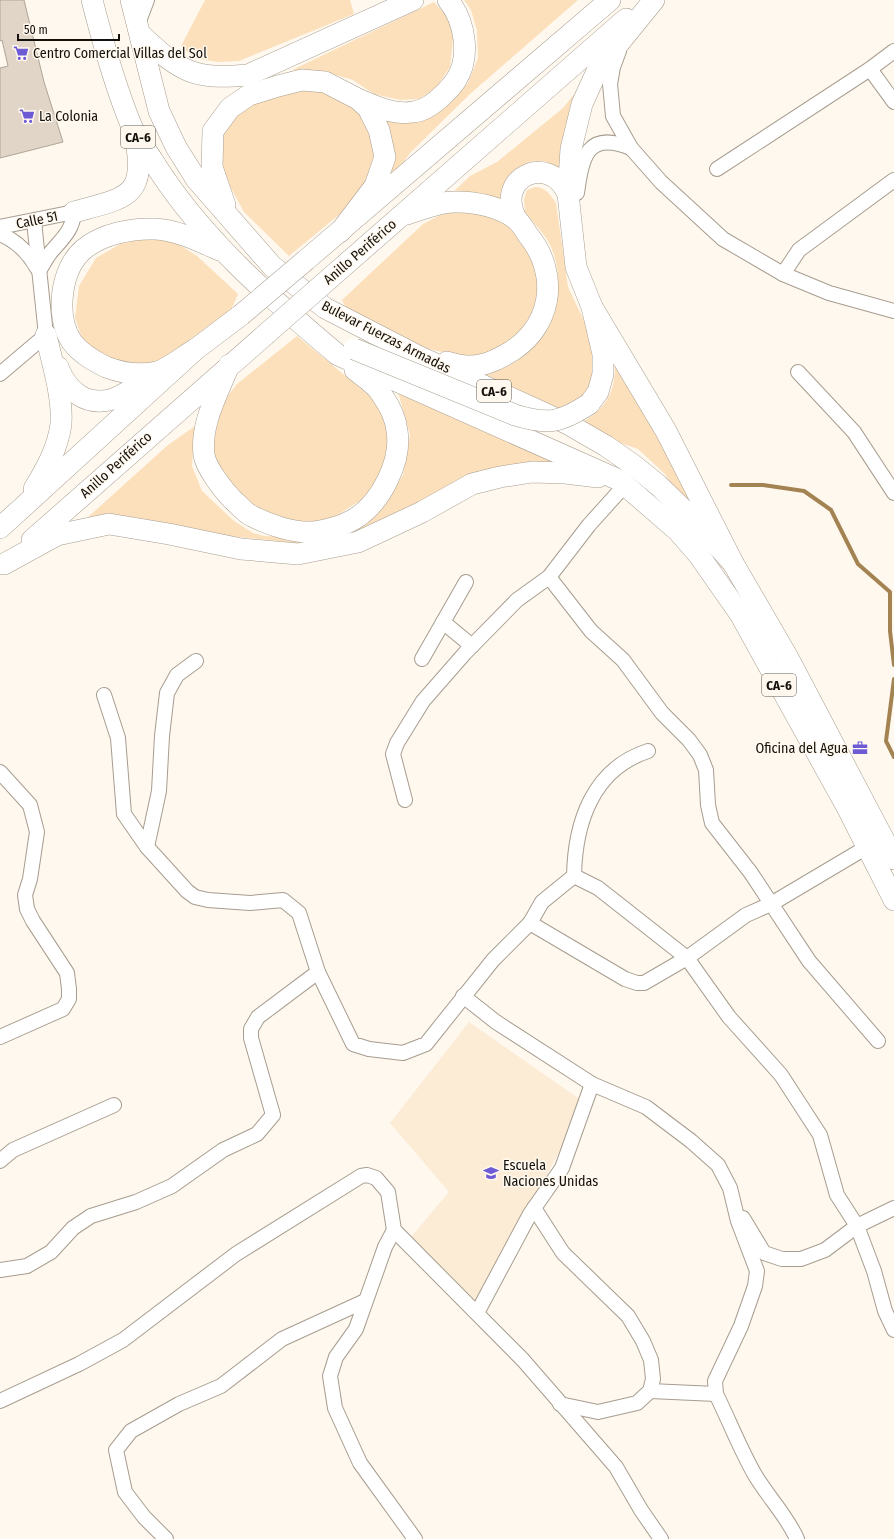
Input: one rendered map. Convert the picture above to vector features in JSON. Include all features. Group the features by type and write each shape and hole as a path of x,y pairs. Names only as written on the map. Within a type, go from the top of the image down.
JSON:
{"highway":[{"name":"Bulevar Fuerzas Armadas","path":"92,0 119,93 133,129 171,190 224,252 303,326 346,352"},
{"name":"Bulevar Fuerzas Armadas","path":"131,0 140,29 159,111 176,147 196,179 272,266 325,308 420,357 568,424 632,464 693,519 733,563"},
{"path":"140,29 164,57 179,68 199,75 223,77 248,75 413,0"},
{"path":"245,234 224,203 212,167 213,131 230,108 249,95 302,80 325,82 358,99 390,112 414,112 436,103 456,81 464,63 464,45 461,26 453,6 448,0"},
{"name":"Anillo Periférico","path":"0,528 196,349 241,315 340,232 610,0"},
{"name":"Anillo Periférico","path":"2,566 229,365 648,0"},
{"path":"346,352 515,415 535,421 549,422 562,418 589,404 598,392 603,374 603,354 592,307 576,267 568,194 571,149 582,104 598,69 654,0"},
{"path":"340,232 375,186 384,156 379,130 374,119 368,108 358,99"},
{"path":"74,212 120,200 131,190 138,176 139,156 133,129"},
{"path":"420,357 469,367 494,361 514,351 528,339 539,322 547,301 548,284 546,266 541,252 512,211 510,201 512,190 526,175 536,172 547,173 560,181 568,194"},
{"path":"401,216 452,202 467,202 497,209 517,220"},
{"path":"158,372 138,374 121,373 92,361 73,343 66,329 62,299 64,282 71,267 83,250 99,240 125,231 156,229 190,237 224,252"},
{"path":"592,307 666,431 733,563"},
{"path":"46,335 66,384 74,394 88,399 113,398 196,349"},
{"path":"21,509 48,466 61,424 61,406 46,335"},
{"path":"229,365 205,424 204,456 221,489 250,516 292,531 313,532 336,526 356,518 373,503 385,486 392,470 396,452 398,432 382,393 346,352"},
{"name":"CA-6","path":"346,352 622,483 678,531 698,554 740,614 867,847 894,900"},
{"path":"2,566 57,535 109,524 169,534 241,549 298,554 358,542 422,512 472,484 500,477 532,472 565,473 622,483"},
{"name":"CA-6","path":"733,563 787,656 894,859"}],"street":[{"path":"140,29 147,0"},
{"path":"624,38 613,67 610,84 613,116 631,148 661,182 723,239 783,274 829,292 894,311"},
{"path":"717,169 870,69 894,51"},
{"path":"870,69 894,102"},
{"path":"572,231 581,168 585,155 592,146 603,142 617,142 631,148"},
{"path":"783,274 799,250 894,180"},
{"path":"39,271 50,254 68,232 73,222 74,212"},
{"name":"Calle 51","path":"0,227 74,212"},
{"path":"0,374 46,335 34,221"},
{"path":"0,234 17,243 30,256 39,271"},
{"path":"798,372 854,432 894,492"},
{"path":"405,800 393,754 397,743 423,701 472,646 516,600 549,577 622,483"},
{"path":"549,577 591,631 623,660 662,713 689,740 700,755 706,770 708,805 712,823 751,873 793,935 808,961 878,1042"},
{"path":"422,659 466,582"},
{"path":"443,622 472,646"},
{"path":"147,847 159,790 162,736 167,693 177,675 196,661"},
{"path":"104,695 118,738 124,814 147,847 187,891 195,897 208,900 250,903 283,900 299,913 318,972 353,1044 368,1049 403,1053 426,1044 493,960 530,923 542,902 574,876"},
{"path":"574,876 574,863 580,826 587,806 595,792 618,766 632,756 648,751"},
{"path":"0,772 30,805 37,832 30,879 25,895 28,909 33,921 67,973 69,989 68,999 63,1009 0,1037"},
{"path":"530,923 625,979 637,983 644,983 686,958 746,915 771,904 867,847"},
{"path":"574,876 598,888 686,958 730,1017 781,1075 820,1135 837,1195 857,1226 874,1271 885,1310 894,1330"},
{"path":"0,1270 27,1266 51,1252 74,1228 91,1216 136,1202 172,1186 223,1150 257,1134 272,1115 251,1038 254,1024 258,1018 318,972"},
{"path":"463,996 496,1022 592,1084 646,1107 692,1141 718,1165 730,1188 738,1221 756,1271 755,1286 741,1326 715,1381 716,1394 754,1474 772,1502 791,1526 797,1539"},
{"path":"477,1313 534,1208 562,1168 592,1084"},
{"path":"0,1161 13,1150 114,1105"},
{"path":"0,1401 79,1364 122,1340 236,1254 361,1176 367,1176 376,1178 388,1192 394,1230 523,1360 616,1467 641,1510 661,1539"},
{"path":"734,1206 747,1222 764,1253 782,1259 800,1259 824,1250 857,1226 894,1208"},
{"path":"534,1208 563,1253 628,1316 636,1328 651,1360 653,1380 650,1391 637,1403 598,1412 560,1404"},
{"path":"394,1230 385,1247 356,1329 336,1357 330,1376 335,1408 360,1463 415,1539"},
{"path":"166,1539 144,1517 125,1492 116,1450 132,1431 179,1404 221,1386 282,1339 365,1301"},
{"path":"650,1391 716,1394"}],"shaded area":[{"path":"205,0 350,0 354,14 239,61 217,62 194,58 181,46"},
{"path":"464,0 578,0 470,94 411,152 393,176 385,182 380,115 457,95 468,83 478,58 477,31 471,10"},
{"path":"434,2 448,18 453,38 450,67 436,88 419,99 400,100 374,94 353,80 326,72 292,70"},
{"path":"593,71 560,171 551,164 541,161 526,163 520,167 510,187 505,209 452,193 470,176 497,162 563,108"},
{"path":"298,90 318,90 344,97 360,113 371,130 374,153 369,178 358,199 289,256 244,212 224,175 219,153 225,129 245,108 264,100"},
{"path":"535,187 545,190 550,194 556,203 568,287 599,352 596,384 565,414 467,373 502,368 512,364 525,355 537,343 546,328 552,313 557,296 558,279 556,262 546,238 525,213 524,199 527,190"},
{"path":"479,209 499,216 530,247 541,286 529,326 511,344 482,357 463,357 421,347 347,310 342,300 423,224 446,212"},
{"path":"147,237 175,242 197,256 238,294 231,310 160,361 131,369 84,344 75,318 79,286 96,258 122,243"},
{"path":"297,336 377,402 387,422 392,454 372,493 336,516 319,521 300,523 272,519 231,491 212,449 220,406 237,384"},
{"path":"614,348 695,501 689,507 664,473 638,449 621,443 581,423 592,416 600,408 607,400 611,392 615,372"},
{"path":"398,392 565,464 529,465 329,544 296,543 229,536 134,517 87,518 168,445 195,426 192,466 202,491 234,521 253,533 264,536 297,537 382,508 403,475 410,435"},
{"name":"Escuela Naciones Unidas","path":"469,1022 581,1100 558,1154 477,1303 410,1238 449,1192 390,1123"}],"building":[{"path":"0,0 24,0 44,82 63,142 0,158 0,68 8,66 2,40 0,41"}],"waterway":[{"path":"731,485 763,485 804,491 831,510 858,564 890,592 890,631 894,665"},
{"path":"894,679 886,741 894,757"}],"place":[{"name":"Centro Comercial Villas del Sol","path":"21,53"},
{"name":"La Colonia","path":"27,116"},
{"name":"Oficina del Agua","path":"860,748"},
{"name":"Escuela Naciones Unidas","path":"491,1173"}]}
